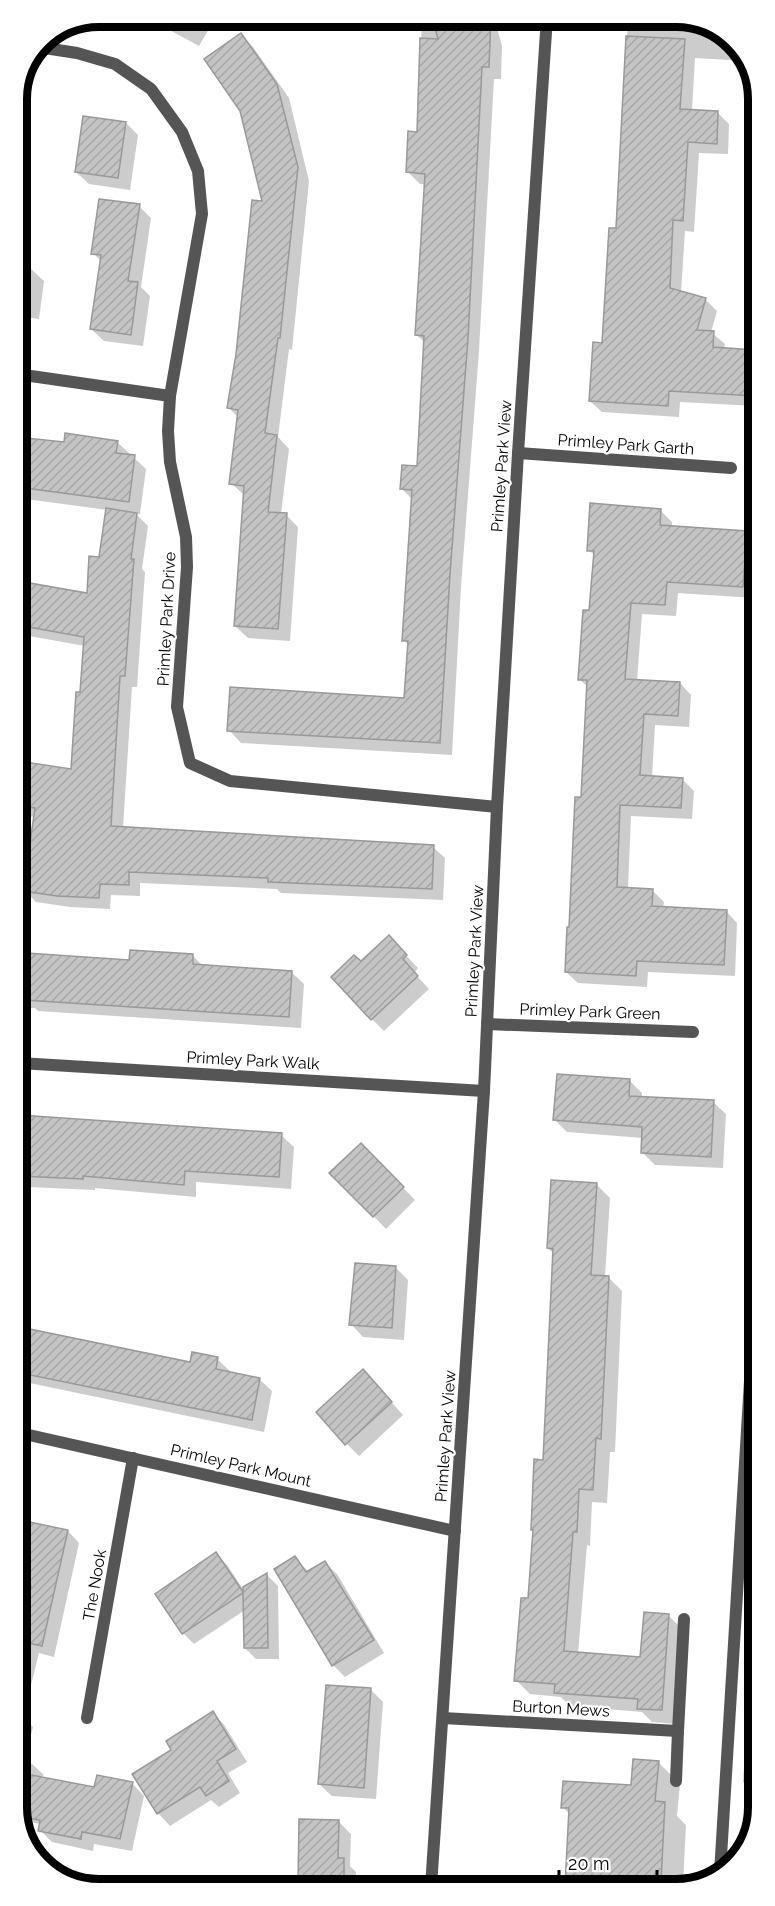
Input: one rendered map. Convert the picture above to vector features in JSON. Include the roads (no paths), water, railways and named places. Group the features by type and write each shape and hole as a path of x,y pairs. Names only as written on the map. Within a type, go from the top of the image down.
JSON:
{"street":[{"name":"Primley Park View","path":"432,1879 484,1091 497,807 546,27"},
{"name":"Primley Park Drive","path":"48,48 77,53 115,64 151,88 182,132 198,171 202,214 170,396 168,431 170,462 186,537 187,567 177,707 190,763 230,781 497,807"},
{"path":"27,375 170,396"},
{"name":"Primley Park Garth","path":"518,453 731,468"},
{"name":"Primley Park Green","path":"487,1024 693,1032"},
{"name":"Primley Park Walk","path":"27,1063 484,1091"},
{"path":"721,1863 748,1414"},
{"name":"Primley Park Mount","path":"27,1435 455,1531"},
{"name":"The Nook","path":"87,1719 133,1458"},
{"path":"676,1781 684,1619"},
{"name":"Burton Mews","path":"443,1718 678,1731"}]}
